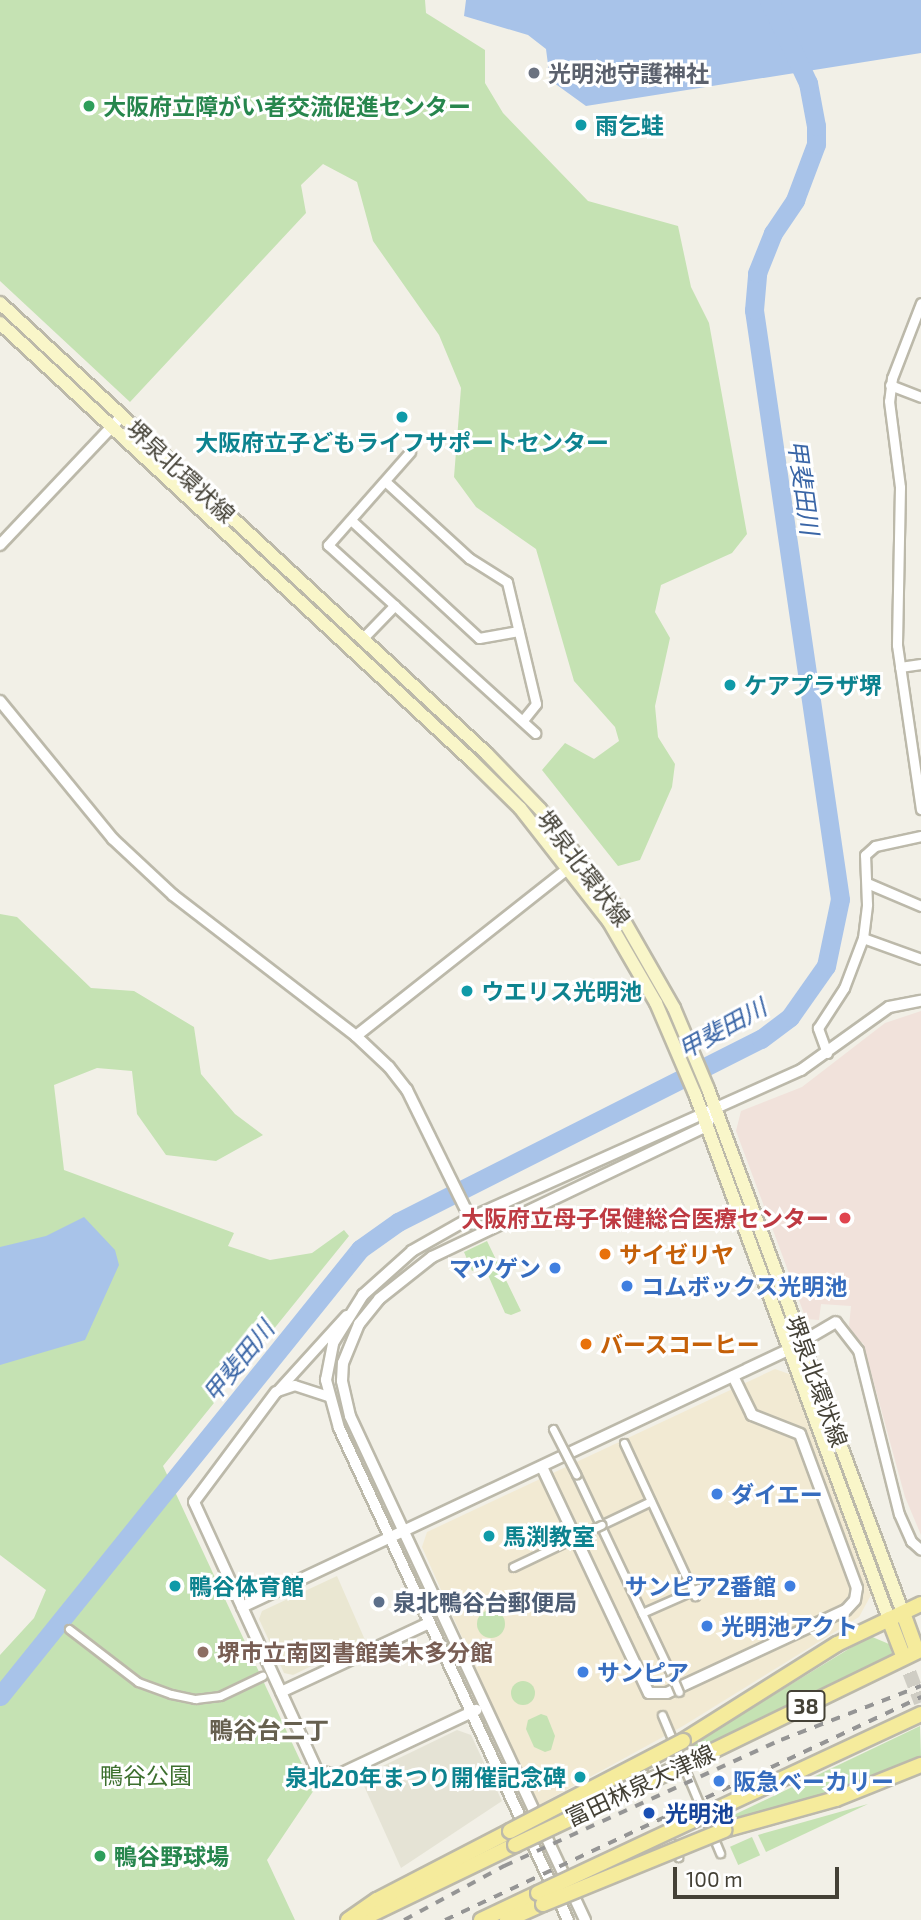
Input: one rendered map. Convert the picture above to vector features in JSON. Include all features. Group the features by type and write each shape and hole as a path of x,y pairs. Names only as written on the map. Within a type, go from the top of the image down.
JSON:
{"main road":[{"name":"堺泉北環状線","path":"0,303 487,754 581,858 639,942 716,1108 796,1346 896,1616"},
{"name":"堺泉北環状線","path":"0,323 473,762 570,867 609,922 656,1003 796,1346"},
{"path":"348,1920 377,1900 513,1838 683,1741 805,1663 921,1604"},
{"name":"富田林泉大津線","path":"359,1920 513,1838 692,1761 913,1649 896,1616"},
{"name":"38","path":"481,1920 540,1898 715,1810 921,1714"},
{"path":"508,1920 540,1898 724,1830 836,1799 921,1765"}],"street":[{"path":"921,303 890,385 900,487 897,612 900,667 921,809"},
{"path":"890,385 921,397"},
{"path":"0,545 122,416"},
{"path":"410,452 328,545 523,720 534,733"},
{"path":"386,482 469,558 507,582 536,704 523,720"},
{"path":"351,520 479,638 518,631"},
{"path":"362,639 395,605"},
{"path":"900,667 921,664"},
{"path":"0,701 123,848 173,895 356,1035 407,1090 477,1233"},
{"path":"827,1053 818,1028 844,988 863,938 867,883 865,855 869,849 921,836"},
{"path":"356,1035 581,858"},
{"path":"867,883 921,906"},
{"path":"863,938 921,959"},
{"path":"485,1706 338,1775 328,1776 317,1771 194,1502 276,1392 346,1315 412,1251 470,1218 701,1111 716,1108 790,1076 827,1053 889,1007 921,1001"},
{"path":"585,1920 345,1402 342,1381 347,1347 359,1324 402,1278 477,1233 705,1127 716,1108"},
{"path":"346,1315 328,1359 328,1396 389,1539 568,1920"},
{"path":"242,1607 796,1346 836,1322 858,1350 900,1514 911,1541 921,1550"},
{"path":"542,1467 649,1693 667,1693 846,1610 855,1600 857,1587 800,1434 752,1415 733,1376"},
{"path":"276,1392 294,1385 328,1396"},
{"path":"553,1429 679,1692"},
{"path":"624,1443 696,1592 642,1613"},
{"path":"513,1567 651,1501"},
{"path":"281,1692 429,1623"},
{"path":"69,1629 138,1682 171,1694 195,1699 220,1696 262,1676"},
{"path":"663,1715 720,1853"},
{"path":"557,1818 643,1773"},
{"path":"578,1882 671,1843 678,1857"}],"shaded area":[{"name":"大阪府立母子保健総合医療センター","path":"921,1011 921,1535 905,1497 863,1343 857,1341 849,1326 851,1306 821,1304 819,1320 806,1319 736,1131 741,1111 802,1087 885,1023"},
{"path":"775,1369 792,1375 871,1595 859,1617 683,1726 537,1806 422,1547 427,1532"},
{"path":"337,1576 365,1640 293,1675 284,1673 259,1619 262,1611"},
{"path":"457,1730 471,1735 502,1801 401,1868 360,1777"}],"green space":[{"path":"0,0 425,0 426,13 485,50 485,83 503,113 588,201 678,226 691,287 709,323 747,534 732,553 661,585 655,612 670,638 655,706 658,737 675,764 672,787 640,860 618,866 542,770 565,743 594,759 619,741 615,727 574,681 536,549 476,507 454,477 461,388 439,335 373,241 357,182 323,164 301,185 306,213 130,402 0,281"},
{"name":"鴨谷公園","path":"0,914 17,917 91,988 134,991 194,1027 201,1074 235,1114 263,1135 216,1161 166,1155 137,1114 132,1071 97,1068 54,1085 64,1170 234,1233 228,1246 270,1260 312,1253 344,1230 349,1236 163,1466 314,1790 267,1860 295,1920 0,1920 0,1655 34,1618 46,1590 0,1555"},
{"path":"487,1241 521,1311 511,1315 505,1313 484,1266 472,1271 464,1252"},
{"path":"491,1610 501,1614 505,1624 501,1634 491,1638 481,1634 477,1624 481,1614"},
{"path":"870,1636 889,1644 893,1656 692,1752 690,1746"},
{"path":"523,1681 531,1685 535,1693 531,1701 523,1705 515,1701 511,1693 515,1685"},
{"path":"541,1714 547,1716 555,1736 551,1750 545,1752 534,1747 526,1729 528,1720"},
{"path":"920,1726 921,1757 833,1792 719,1822"},
{"path":"868,1804 766,1852 758,1835"},
{"path":"752,1837 760,1855 738,1865 730,1847"}],"water":[{"path":"466,0 921,0 921,53 586,106 550,80 546,49 528,35 464,16"},
{"path":"84,1217 115,1250 119,1265 85,1340 0,1365 0,1247 46,1236"}],"waterway":[{"name":"甲斐田川","path":"0,1696 360,1249 398,1222 761,1039 790,1017 826,966 840,899 754,310 757,273 773,233 795,200 816,144 816,126 808,83 769,0"}],"tunnel":[{"path":"902,1653 921,1703"}],"railway":[{"path":"404,1920 504,1866 781,1740 921,1686"},
{"path":"445,1920 921,1697"}],"place":[{"name":"光明池守護神社","path":"534,73"},
{"name":"大阪府立障がい者交流促進センター","path":"89,106"},
{"name":"雨乞蛙","path":"581,125"},
{"name":"大阪府立子どもライフサポートセンター","path":"402,417"},
{"name":"ケアプラザ堺","path":"730,685"},
{"name":"ウエリス光明池","path":"467,991"},
{"name":"大阪府立母子保健総合医療センター","path":"845,1218"},
{"name":"サイゼリヤ","path":"605,1254"},
{"name":"マツゲン","path":"555,1268"},
{"name":"コムボックス光明池","path":"627,1286"},
{"name":"バースコーヒー","path":"586,1344"},
{"name":"ダイエー","path":"717,1494"},
{"name":"馬渕教室","path":"489,1536"},
{"name":"鴨谷体育館","path":"175,1586"},
{"name":"サンピア2番館","path":"790,1586"},
{"name":"泉北鴨谷台郵便局","path":"379,1602"},
{"name":"光明池アクト","path":"707,1626"},
{"name":"堺市立南図書館美木多分館","path":"203,1652"},
{"name":"サンピア","path":"583,1672"},
{"name":"泉北20年まつり開催記念碑","path":"580,1777"},
{"name":"阪急ベーカリー","path":"719,1781"},
{"name":"光明池","path":"649,1813"},
{"name":"鴨谷野球場","path":"100,1856"}],"district":[{"name":"鴨谷台二丁","path":"269,1730"}]}
